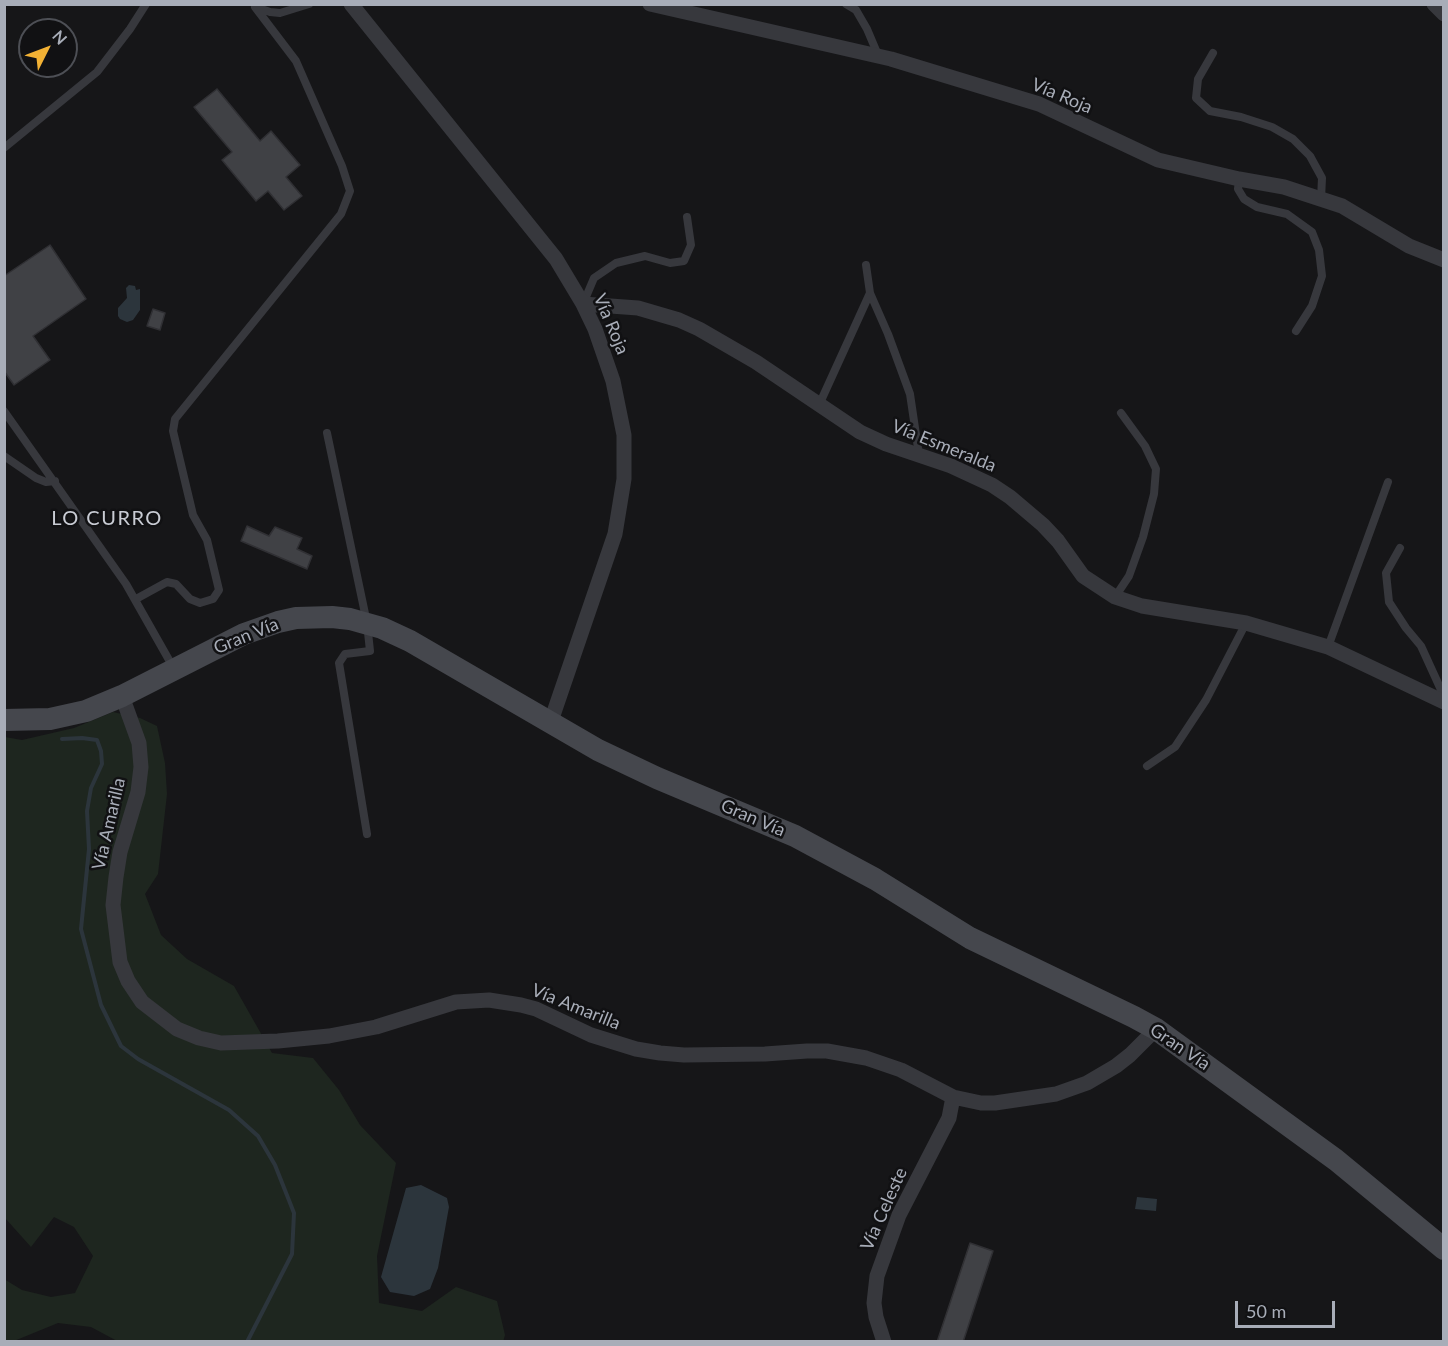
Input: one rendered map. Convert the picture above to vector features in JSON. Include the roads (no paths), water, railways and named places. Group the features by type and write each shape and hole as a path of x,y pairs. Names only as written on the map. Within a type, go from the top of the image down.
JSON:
{"main road":[{"name":"Gran Vía","path":"4,720 31,721 86,711 122,696 244,634 278,622 296,618 332,617 368,623 403,638 598,750 834,855 970,938 1156,1029 1336,1160 1443,1249"}],"street":[{"name":"Vía Roja","path":"351,4 556,259 583,304 605,355 615,390 624,435 624,479 615,534 550,724"},
{"name":"Vía Roja","path":"650,4 812,39 878,56 1039,104 1158,160 1284,187 1342,206 1409,246 1443,260"},
{"path":"1434,4 1443,14"},
{"name":"Vía Esmeralda","path":"583,304 638,308 680,320 756,362 860,432 886,444 972,475 1010,497 1051,533 1083,576 1115,597 1142,606 1246,623 1328,647 1443,702"},
{"name":"Vía Amarilla","path":"122,696 139,743 141,767 138,792 120,852 116,877 113,905 120,962 128,981 142,1002 177,1029 200,1038 221,1043 304,1040 376,1027 456,1002 489,1000 536,1009 591,1035 636,1049 684,1055 827,1051 866,1058 901,1070 953,1096 981,1103 995,1103 1040,1098 1072,1089 1116,1066 1156,1029"},
{"name":"Vía Celeste","path":"884,1341 875,1310 877,1276 899,1215 949,1118 953,1096"}],"lane":[{"path":"4,148 98,72 146,4"},
{"path":"254,6 280,13 309,4"},
{"path":"696,4 707,18"},
{"path":"846,4 856,10 878,56"},
{"path":"136,599 167,582 176,584 190,599 200,603 213,599 219,590 207,540 193,515 173,431 175,419 340,214 350,191 342,166 296,61 254,6"},
{"path":"1213,53 1198,80 1196,98 1210,111 1272,127 1293,139 1310,156 1322,178 1321,199"},
{"path":"1239,179 1238,189 1244,199 1257,207 1287,213 1312,232 1319,250 1322,276 1312,306 1296,331"},
{"path":"583,304 594,278 616,263 645,256 670,263 684,261 691,245 687,217"},
{"path":"866,265 870,293 910,394 919,455"},
{"path":"819,405 870,293"},
{"path":"4,411 136,599 174,669"},
{"path":"1115,597 1129,576 1143,537 1154,494 1156,469 1145,446 1121,413"},
{"path":"327,433 368,623 370,651 345,654 339,663 367,834"},
{"path":"4,456 36,478 46,482 55,481"},
{"path":"1328,647 1388,482"},
{"path":"1400,548 1386,573 1389,602 1421,646 1442,692 1443,702"},
{"path":"1147,766 1175,747 1206,700 1246,623"}],"waterway":[{"path":"62,739 97,740 101,751 102,764 91,788 87,811 89,849 81,929 101,1005 121,1046 138,1059 229,1110 258,1136 275,1165 294,1213 292,1254 247,1342"}],"district":[{"name":"LO CURRO","path":"107,519"}]}
